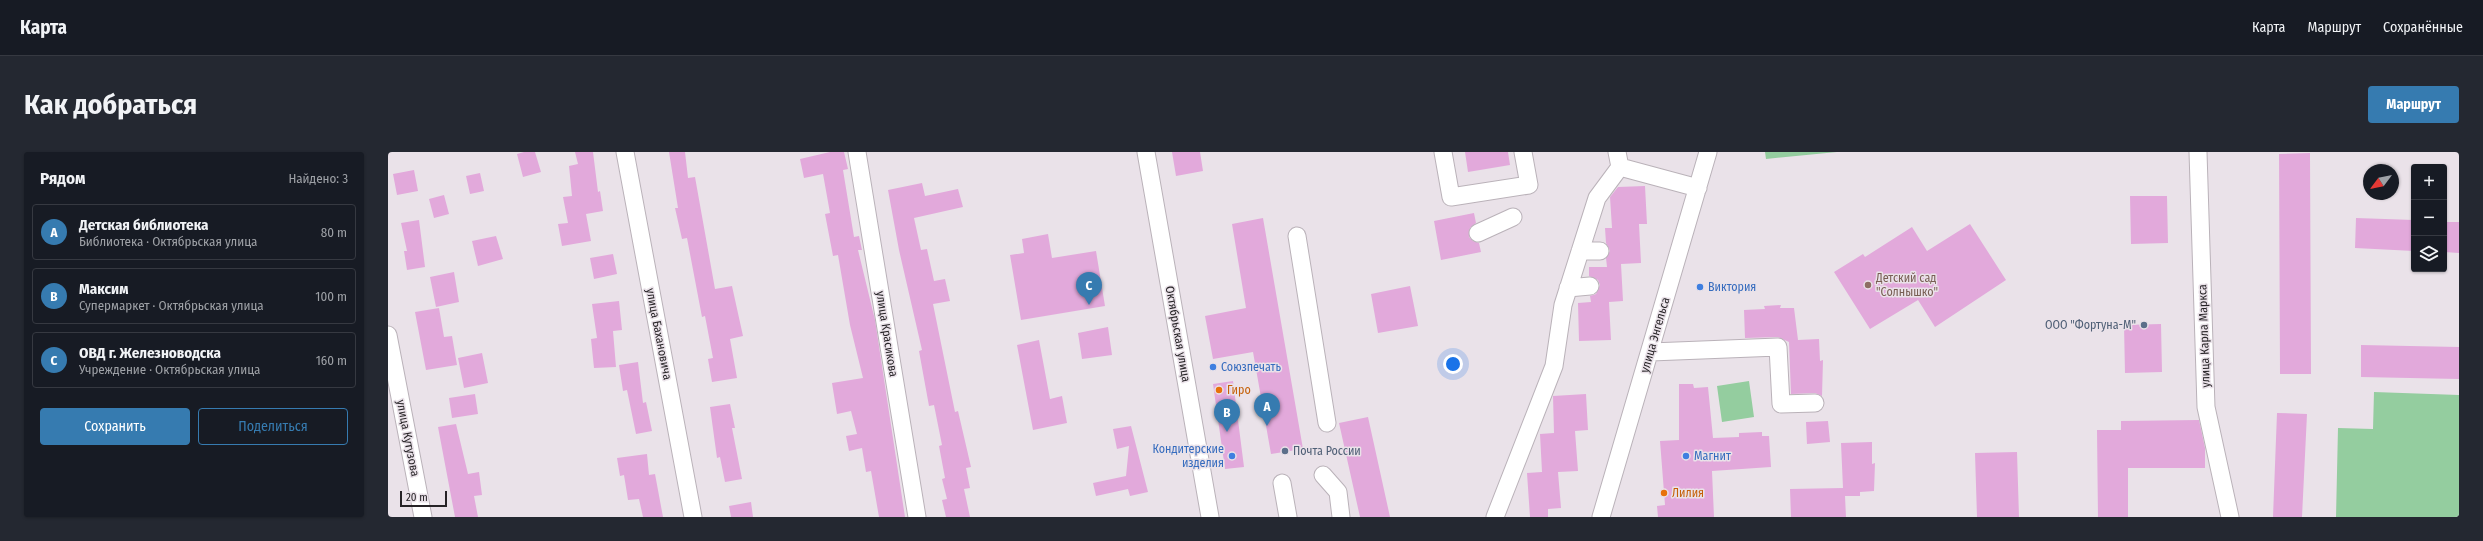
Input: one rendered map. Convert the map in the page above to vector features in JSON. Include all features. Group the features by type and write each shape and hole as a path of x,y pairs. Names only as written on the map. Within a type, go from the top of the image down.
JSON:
{"street":[{"name":"улица Бахановича","path":"625,152 693,517"},
{"name":"улица Красикова","path":"857,152 917,517"},
{"name":"Октябрьская улица","path":"1146,152 1210,517"},
{"path":"1444,152 1451,198 1529,185 1523,152"},
{"name":"улица Энгельса","path":"1601,517 1651,352 1708,152"},
{"name":"улица Карла Маркса","path":"2198,152 2206,408 2230,517"},
{"path":"1495,517 1554,366 1568,319 1568,288 1580,251 1601,209 1597,198 1618,160 1698,188"},
{"path":"1478,233 1513,217"},
{"path":"1295,242 1310,349 1323,418"},
{"path":"1580,251 1600,251"},
{"path":"1568,288 1590,286"},
{"name":"улица Кутузова","path":"388,335 423,517"},
{"path":"1651,352 1778,347 1780,404 1815,403"},
{"path":"1323,475 1338,492 1341,517"},
{"path":"1282,483 1288,517"}],"green space":[{"path":"1765,152 1837,152 1766,159"},
{"path":"1749,381 1754,417 1722,422 1717,386"},
{"path":"2374,392 2459,395 2459,517 2336,517 2338,428 2373,429"}],"building":[{"path":"524,152 535,152 541,172 523,177 517,154"},
{"path":"575,152 593,152 598,192 600,191 603,211 586,214 591,241 562,246 558,224 568,223 563,197 572,196 569,166 578,164"},
{"path":"669,152 685,152 688,178 695,177 715,289 732,286 743,336 730,339 737,378 712,382 708,359 713,358 705,316 702,317 687,238 682,239 675,208 678,208"},
{"path":"830,152 844,152 848,169 843,170 854,237 859,236 862,250 858,250 875,320 905,517 879,517 871,471 866,472 862,448 849,451 846,436 857,434 851,411 837,414 832,383 863,378 850,325 838,255 833,256 825,214 830,213 823,174 804,178 800,159"},
{"path":"1172,152 1200,152 1203,171 1176,176"},
{"path":"1465,152 1508,152 1510,165 1468,172"},
{"path":"2310,153 2311,374 2280,374 2279,154"},
{"path":"414,170 418,191 397,195 393,174"},
{"path":"480,173 484,191 470,194 466,176"},
{"path":"922,183 925,196 958,189 963,207 914,218 921,250 927,249 934,281 945,279 950,301 933,304 955,412 958,411 971,467 966,468 970,488 964,489 970,517 946,517 942,500 947,499 942,479 945,478 939,446 942,445 934,405 929,406 919,351 922,350 899,250 888,190"},
{"path":"1645,186 1647,224 1639,224 1641,263 1621,264 1623,301 1609,302 1611,340 1579,341 1578,303 1591,302 1590,296 1596,294 1600,285 1598,280 1589,276 1589,267 1607,267 1606,258 1610,251 1606,243 1605,228 1612,228 1610,197 1618,187"},
{"path":"444,195 449,214 434,218 429,199"},
{"path":"2130,196 2167,196 2168,243 2131,244"},
{"path":"1474,213 1476,223 1470,228 1469,237 1473,241 1479,243 1481,252 1441,260 1434,221"},
{"path":"1263,218 1303,449 1271,454 1253,352 1213,359 1205,316 1246,308 1232,224"},
{"path":"2356,218 2411,220 2411,251 2355,248"},
{"path":"419,220 425,267 407,270 404,251 407,251 401,223"},
{"path":"2447,222 2459,222 2459,253 2447,252"},
{"path":"1970,224 2006,280 1935,327 1918,300 1870,329 1834,272 1863,254 1865,257 1912,227 1927,251"},
{"path":"1048,234 1052,258 1096,251 1105,306 1021,320 1010,255 1024,253 1022,239"},
{"path":"496,236 503,259 478,266 472,241"},
{"path":"613,254 617,274 594,279 590,258"},
{"path":"454,272 459,302 436,307 430,277"},
{"path":"1410,286 1418,326 1378,333 1371,294"},
{"path":"619,301 622,330 613,331 616,367 594,368 591,339 597,338 592,304"},
{"path":"1781,305 1780,308 1794,308 1798,340 1819,339 1820,361 1823,360 1822,396 1815,393 1791,394 1789,342 1778,337 1745,338 1744,310 1765,309 1764,306"},
{"path":"439,308 444,337 452,336 457,365 426,370 415,312"},
{"path":"2161,324 2162,372 2125,373 2124,325"},
{"path":"1108,327 1112,355 1082,359 1078,333"},
{"path":"1039,340 1050,399 1062,396 1067,423 1033,430 1017,345"},
{"path":"2361,345 2459,347 2459,379 2361,377"},
{"path":"482,353 488,383 464,388 458,358"},
{"path":"638,362 643,403 646,402 652,431 636,434 627,390 623,391 619,365"},
{"path":"1233,381 1244,467 1225,469 1213,384"},
{"path":"1679,384 1693,384 1694,388 1708,387 1713,438 1739,437 1739,433 1762,432 1762,436 1769,436 1771,467 1712,471 1714,517 1658,517 1657,506 1665,505 1660,441 1679,440"},
{"path":"475,394 478,414 452,418 449,398"},
{"path":"1586,394 1588,430 1575,431 1578,471 1558,472 1561,508 1548,509 1548,517 1530,517 1527,473 1542,472 1540,434 1554,433 1553,396"},
{"path":"730,404 735,428 732,428 742,479 725,482 720,457 717,458 710,407"},
{"path":"2277,413 2307,414 2302,517 2273,517"},
{"path":"1368,417 1390,517 1360,517 1339,423"},
{"path":"2199,420 2205,448 2205,468 2128,468 2128,517 2098,517 2097,430 2121,430 2121,421"},
{"path":"1828,421 1830,442 1807,444 1806,422"},
{"path":"456,424 468,474 479,472 482,495 474,496 478,517 455,517 438,427"},
{"path":"1131,426 1148,492 1130,496 1128,489 1096,496 1093,483 1126,476 1129,446 1117,449 1113,429"},
{"path":"1872,442 1872,464 1875,463 1874,491 1860,492 1860,496 1845,496 1846,517 1791,517 1790,489 1843,488 1841,443"},
{"path":"2017,452 2019,517 1977,517 1975,453"},
{"path":"647,454 649,475 655,474 663,517 643,517 639,499 628,500 624,475 620,476 617,458"},
{"path":"751,502 753,517 731,517 729,506"}],"place":[{"name":"Детский сад \"Солнышко\"","path":"1868,285"},
{"name":"Виктория","path":"1700,287"},
{"name":"ОВД г. Железноводска","path":"1089,305"},
{"name":"ООО \"Фортуна-М\"","path":"2144,325"},
{"name":"Союзпечать","path":"1213,367"},
{"name":"Гиро","path":"1219,390"},
{"name":"Детская библиотека","path":"1267,426"},
{"name":"Максим","path":"1227,432"},
{"name":"Почта России","path":"1285,451"},
{"name":"Кондитерские изделия","path":"1232,456"},
{"name":"Магнит","path":"1686,456"},
{"name":"Лилия","path":"1664,493"}]}
